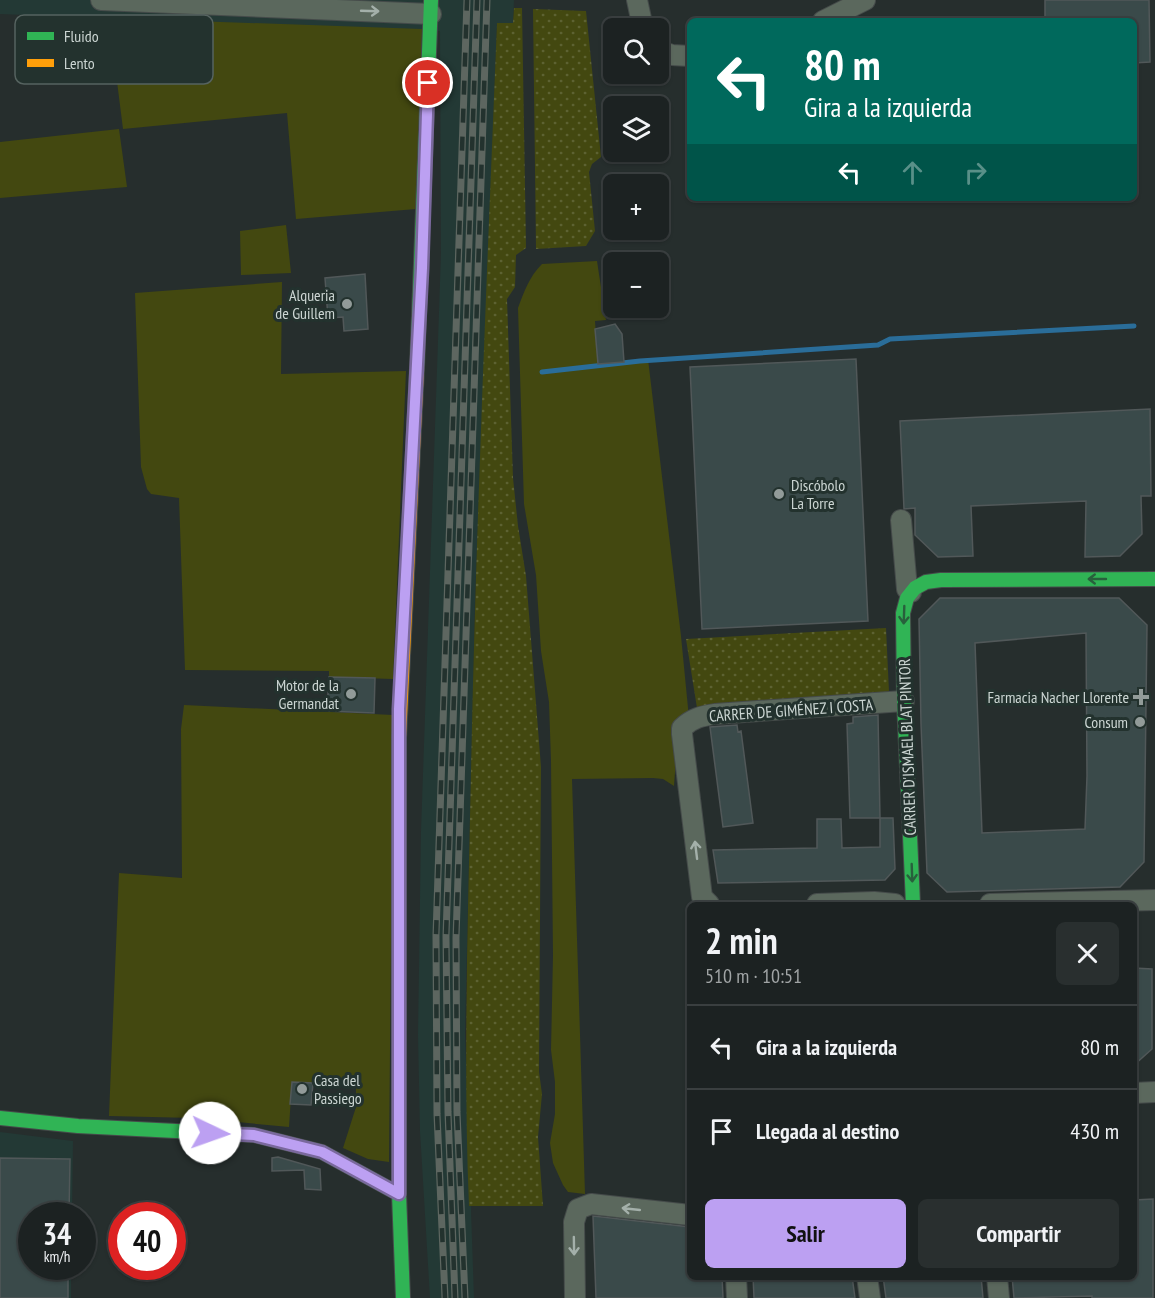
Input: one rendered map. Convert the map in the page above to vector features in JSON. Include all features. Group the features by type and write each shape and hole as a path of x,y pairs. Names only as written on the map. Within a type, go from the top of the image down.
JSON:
{"street":[{"path":"101,0 431,7 422,268 399,709 399,1194 403,1298"},
{"path":"637,0 641,18"},
{"path":"829,18 865,0"},
{"path":"669,55 687,56"},
{"name":"CARRER D'ISMAEL BLAT PINTOR","path":"901,520 907,589 910,592 903,613 904,701 913,902"},
{"path":"910,592 927,580 1155,579"},
{"name":"CARRER DE GIMÉNEZ I COSTA","path":"707,902 702,897 682,728 688,722 716,714 904,701"},
{"path":"1072,902 1155,900"},
{"path":"1137,1093 1155,1092"},
{"path":"0,1118 78,1126 254,1135 322,1152 399,1194"},
{"path":"575,1298 574,1222 578,1209 591,1204 687,1215"},
{"path":"736,1280 737,1298"},
{"path":"868,1280 870,1298"},
{"path":"997,1280 999,1298"}],"shaded area":[{"path":"0,0 514,0 513,23 497,23 475,602 465,1033 474,1298 430,1298 420,1131 418,1035 421,831 441,254 440,31 213,22 213,15 0,14"},
{"path":"0,1132 73,1141 72,1202 18,1202 18,1280 71,1280 71,1298 0,1298"}],"green space":[{"path":"514,8 522,8 526,248 516,255 515,287 507,299 513,478 526,576 541,767 539,1072 542,1094 538,1137 543,1206 469,1206 466,1098 467,935 482,398 497,23 513,23"},
{"path":"533,9 586,11 601,157 592,164 589,172 595,231 586,246 536,249"},
{"path":"213,22 422,29 416,209 296,219 287,113 123,129 117,84 213,84"},
{"path":"119,129 127,187 0,198 0,142"},
{"path":"286,225 291,273 241,275 240,231"},
{"path":"597,261 603,300 603,318 606,320 595,321 598,364 648,359 689,718 678,730 674,786 663,779 653,778 572,779 585,1194 568,1192 563,1185 553,1163 550,1143 555,1114 555,1082 551,1050 553,955 549,702 541,651 536,575 524,504 518,308 530,279 542,264"},
{"path":"282,282 281,374 406,371 393,679 329,677 329,671 185,670 179,498 151,494 147,489 141,467 135,293"},
{"path":"886,628 889,692 697,708 686,639"},
{"path":"184,705 393,715 389,1162 368,1159 343,1148 356,1107 356,1085 292,1082 289,1127 194,1118 109,1116 119,873 182,878 181,729"}],"building":[{"path":"1045,0 1149,0 1150,62 1137,63 1137,18 1045,18"},
{"name":"Alqueria de Guillem","path":"365,274 368,329 344,331 343,317 328,318 325,278"},
{"path":"615,324 622,334 624,362 598,364 595,329"},
{"name":"Discóbolo La Torre","path":"856,359 868,621 702,629 690,367"},
{"path":"1150,409 1151,496 1141,496 1142,534 1120,556 1085,557 1086,501 971,506 973,556 938,557 915,535 915,508 904,509 900,421"},
{"path":"940,598 1119,598 1147,625 1144,862 1120,887 947,892 927,873 919,619","holes":["1086,633 1085,829 982,833 975,643"]},
{"name":"Motor de la Germandat","path":"329,677 375,678 374,713 327,711"},
{"path":"878,715 880,818 850,818 847,724 853,723 853,717"},
{"path":"737,725 738,732 741,731 753,823 723,827 710,727"},
{"path":"880,818 893,818 895,869 885,880 718,883 713,850 817,848 817,819 841,819 842,848 880,847"},
{"path":"1137,968 1152,969 1152,1049 1137,1062"},
{"path":"292,1082 313,1083 311,1105 290,1104"},
{"path":"278,1157 320,1169 321,1190 305,1189 304,1170 272,1171 272,1158"},
{"path":"0,1158 70,1159 69,1202 18,1202 18,1280 68,1280 68,1298 0,1298"},
{"path":"1153,1199 1153,1298 1092,1298 1092,1296 1014,1298 1012,1280 1137,1280 1137,1200"},
{"path":"593,1216 687,1227 687,1280 722,1280 723,1298 596,1298"},
{"path":"753,1280 853,1280 855,1298 754,1298"},
{"path":"884,1280 981,1280 983,1298 886,1298"}],"waterway":[{"path":"542,372 640,361 878,345 890,339 1134,326"}],"railway":[{"path":"445,1298 437,1114 436,935 467,0"},
{"path":"455,1298 448,1112 446,936 477,0"},
{"path":"465,1298 457,1112 456,938 487,0"}],"traffic: fast":[{"path":"417,368 431,0"},
{"path":"913,902 904,701 903,613 907,598 915,588 926,582 941,580 1155,579"},
{"path":"399,738 399,1194 403,1298"},
{"path":"0,1118 78,1126 254,1135 322,1152 399,1194"}],"traffic: slow":[{"path":"399,738 417,368"}],"place":[{"name":"Alqueria de Guillem","path":"347,304"},
{"name":"Discóbolo La Torre","path":"779,494"},
{"name":"Motor de la Germandat","path":"351,694"},
{"name":"Farmacia Nacher Llorente","path":"1141,697"},
{"name":"Consum","path":"1140,722"},
{"name":"Casa del Passiego","path":"302,1089"}],"route":[{"path":"210,1133 254,1135 322,1152 399,1194 399,709 422,268 428,83"}]}
